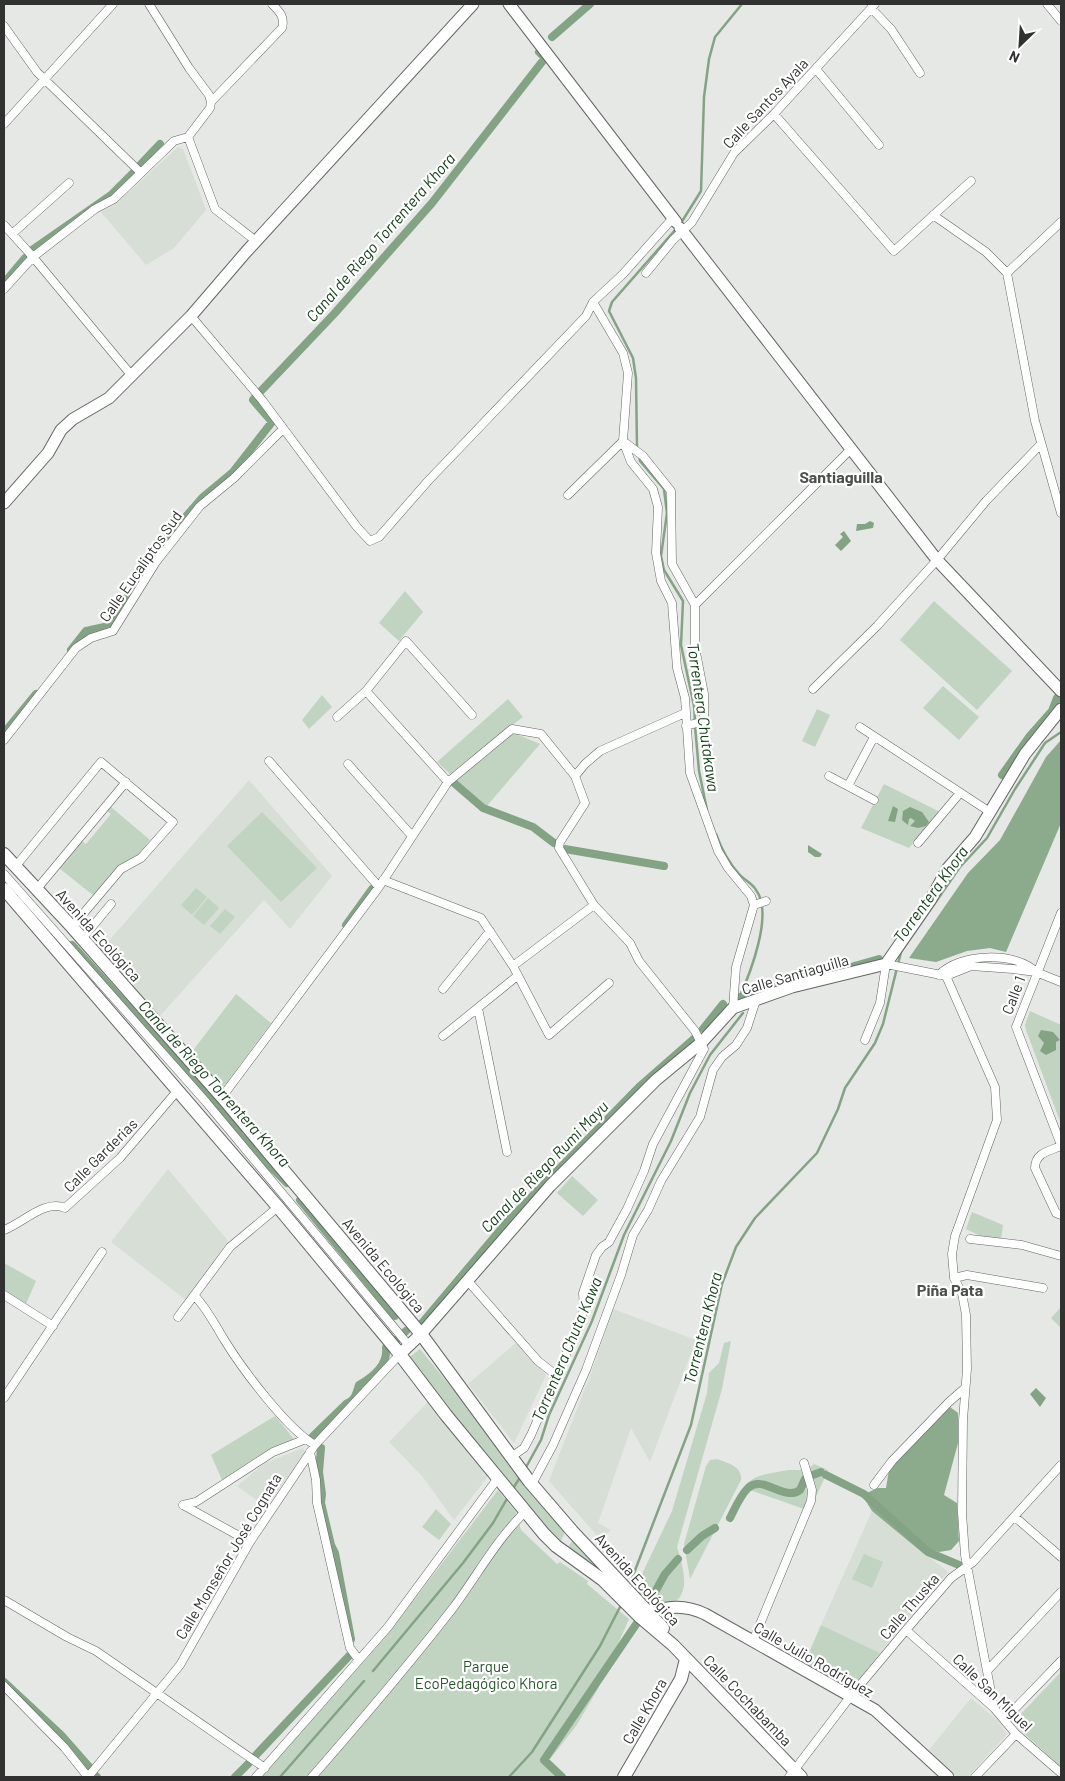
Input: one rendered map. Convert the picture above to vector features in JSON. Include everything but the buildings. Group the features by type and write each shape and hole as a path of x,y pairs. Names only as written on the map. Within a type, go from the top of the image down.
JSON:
{"main road":[{"name":"Avenida Ecológica","path":"7,863 72,927 222,1097 421,1334 530,1482 614,1584 673,1645"},
{"name":"Avenida Ecológica","path":"4,889 278,1207 400,1354 521,1507 556,1546 614,1584"},
{"path":"556,1546 567,1541 572,1531"},
{"path":"632,1603 648,1612"},
{"name":"Avenida Ecológica","path":"648,1612 666,1631 673,1645"},
{"name":"Calle Cochabamba","path":"673,1645 794,1775"},
{"name":"Calle Khora","path":"624,1777 681,1679 686,1659"}],"street":[{"path":"4,124 113,4"},
{"path":"4,289 33,257 95,209 114,199 174,141 188,137 210,108 209,95 189,68 149,4"},
{"path":"211,102 282,28 284,21 281,13 272,4"},
{"path":"4,503 48,453 61,430 73,419 109,398 191,316 256,241 472,4"},
{"path":"509,4 850,450 937,560 1061,691"},
{"path":"1047,4 1061,21"},
{"path":"873,6 891,29 920,73"},
{"name":"Calle Santos Ayala","path":"646,274 673,240 678,225 734,153 774,114 873,6"},
{"path":"4,26 37,72 141,173"},
{"path":"816,69 879,145"},
{"path":"774,114 894,252 971,180"},
{"path":"188,137 215,209 256,241"},
{"path":"12,234 69,183"},
{"path":"933,215 986,252 1007,273 1035,421 1061,513"},
{"path":"1007,273 1061,222"},
{"path":"4,225 132,376"},
{"path":"191,316 262,400 282,430 357,528 370,541 379,537 428,481 586,316 593,302 678,225"},
{"path":"593,302 623,353 628,373 623,441 631,462 653,489 658,507 656,553 661,581 672,602 677,668 685,698 690,773 718,851 728,868 751,896 760,903 736,967 737,1006"},
{"name":"Calle Eucaliptos Sud","path":"4,740 76,648 91,638 113,631 156,562 200,506 234,478 282,430"},
{"path":"568,495 623,441"},
{"path":"623,441 643,456 671,491 672,564 695,605 694,647 704,694 704,721 686,726"},
{"path":"813,689 877,626 937,560 986,501 1041,444"},
{"path":"695,605 850,450"},
{"path":"337,717 366,691 406,641 472,715"},
{"path":"366,691 448,782"},
{"path":"865,1040 880,1003 888,964 931,899 948,868 975,837 1025,754 1061,709"},
{"path":"575,776 600,751 685,713"},
{"path":"860,727 990,812"},
{"path":"222,1097 381,883 448,782 512,730 541,734 575,776 585,803 560,842 559,848 594,904 630,943 639,961 702,1042 704,1049 653,1144 644,1171 627,1208 609,1242 596,1255 583,1293 584,1310 524,1448 513,1460"},
{"path":"848,786 874,737"},
{"path":"269,761 381,883 481,918 513,966 516,977 549,1035 609,983"},
{"path":"72,927 121,870 141,858 173,822 101,762 7,863 406,1342"},
{"path":"348,764 412,836"},
{"path":"829,776 874,800"},
{"path":"36,890 126,782"},
{"path":"918,843 960,793"},
{"path":"82,939 111,904"},
{"path":"513,966 594,904"},
{"name":"Calle 1","path":"1061,913 1036,972 1016,1027 1061,1146"},
{"path":"442,989 490,931"},
{"path":"994,1708 967,1567 962,1513 967,1368 966,1315 962,1293 954,1278 952,1254 955,1236 980,1170 996,1120 995,1087 942,975 945,968 970,958 1007,960 1025,964 1036,972 1061,982"},
{"path":"1006,969 1007,960"},
{"path":"888,964 942,975 971,966 1036,972"},
{"name":"Calle Santiaguilla","path":"421,1334 550,1186 656,1080 702,1042 737,1006 792,987 888,964"},
{"path":"443,1036 516,977"},
{"path":"530,1482 553,1445 586,1370 633,1235 700,1117 714,1070 722,1057 736,1045 747,1028 754,1000"},
{"path":"478,1008 506,1152"},
{"name":"Calle Garderias","path":"4,1230 48,1206 57,1204 65,1208 127,1151 178,1090"},
{"path":"1061,1146 1045,1152 1034,1161 1034,1168 1053,1208 1056,1213 1061,1215"},
{"path":"178,1317 230,1247 278,1207"},
{"path":"970,1239 1022,1245 1061,1256"},
{"path":"4,1398 102,1252"},
{"path":"954,1278 967,1275 1043,1288"},
{"path":"467,1280 538,1361 556,1375"},
{"path":"4,1295 53,1326"},
{"path":"195,1296 206,1307 225,1342 294,1431 315,1445"},
{"name":"Calle Monseñor José Cognata","path":"88,1777 180,1665 250,1542 315,1445 421,1334"},
{"path":"874,1485 892,1461 965,1388"},
{"path":"250,1542 183,1505 196,1502 272,1452 306,1439"},
{"path":"310,1452 316,1480 317,1502 350,1648 359,1660"},
{"path":"753,1642 811,1501 812,1490 804,1463"},
{"name":"Calle Thuska","path":"794,1775 850,1696 906,1630 951,1578 967,1567 1061,1465"},
{"path":"256,1777 388,1627 500,1482"},
{"path":"312,1777 433,1634 467,1590 521,1507"},
{"path":"1015,1517 1061,1557"},
{"path":"987,1671 1061,1592"},
{"path":"4,1600 67,1637 96,1651 265,1768"},
{"name":"Calle Julio Rodriguez","path":"648,1612 672,1606 692,1608 874,1710 948,1777"},
{"name":"Calle San Miguel","path":"906,1630 994,1708 1016,1734 1061,1773"},
{"path":"1005,1719 1061,1661"},
{"path":"4,1686 64,1747 88,1777"},
{"path":"975,1777 1016,1734"}],"shaded area":[{"path":"178,147 183,149 206,210 174,248 146,265 101,212 117,203"},
{"path":"870,521 874,523 873,528 856,531 857,524 865,524"},
{"path":"844,531 851,541 841,551 835,545 843,537 840,534"},
{"path":"1061,740 1061,823 1006,952 990,948 967,951 936,962 909,958 968,873 1000,840 1046,757"},
{"path":"249,780 332,876 290,929 264,900 159,1017 100,951"},
{"path":"893,806 898,809 895,822 888,821"},
{"path":"910,807 922,812 929,822 926,826 918,828 910,826 915,821 911,818 908,825 902,820 903,811"},
{"path":"808,845 822,854 820,857 815,857 808,852"},
{"path":"1041,1030 1053,1032 1060,1040 1056,1042 1056,1050 1046,1055 1040,1051 1044,1043 1038,1036"},
{"path":"168,1169 228,1241 186,1300 111,1242"},
{"path":"613,1309 696,1340 650,1462 631,1428 598,1523 611,1530 601,1540 549,1481 591,1373"},
{"path":"517,1342 546,1375 514,1443 468,1384"},
{"path":"1036,1388 1046,1398 1040,1407 1030,1394"},
{"path":"428,1402 489,1475 454,1520 422,1476 389,1442"},
{"path":"950,1407 958,1413 958,1443 944,1495 957,1503 959,1541 951,1550 939,1552 929,1549 923,1553 872,1511 862,1495 878,1488 886,1488 889,1470"},
{"path":"303,1448 305,1452 266,1507 237,1486 265,1463"},
{"path":"872,1511 948,1572 880,1653 821,1625"},
{"path":"971,1698 997,1720 1007,1734 968,1777 957,1777 929,1750"}],"green space":[{"path":"405,591 423,612 399,641 379,623"},
{"path":"934,601 1012,671 977,710 900,640"},
{"path":"943,686 979,717 959,740 923,708"},
{"path":"322,695 332,707 309,729 302,720"},
{"path":"508,699 523,717 450,774 437,762"},
{"path":"817,709 830,715 815,747 802,741"},
{"path":"511,734 516,734 540,744 486,807 454,780"},
{"path":"884,784 940,812 909,848 861,828"},
{"path":"111,807 150,840 139,854 119,866 94,896 59,868 81,841 86,844 111,814 107,811"},
{"path":"262,812 317,868 281,902 227,846"},
{"path":"196,888 207,897 192,915 181,905"},
{"path":"208,898 219,908 204,925 193,916"},
{"path":"225,909 235,917 220,934 210,926"},
{"path":"236,994 271,1023 223,1088 191,1053"},
{"path":"1030,1011 1061,1025 1061,1124 1026,1030 1025,1025"},
{"path":"572,1176 598,1200 583,1216 557,1193"},
{"path":"972,1212 1003,1225 1001,1241 987,1239 966,1229"},
{"path":"4,1263 36,1281 26,1304 4,1291"},
{"path":"1061,1307 1061,1328 1051,1318"},
{"path":"731,1341 722,1389 677,1547 684,1577 682,1592 673,1603 649,1609 634,1591 672,1511 707,1393 709,1373 719,1363 724,1343"},
{"path":"420,1349 565,1532 561,1541 555,1542 408,1358"},
{"path":"275,1416 295,1440 222,1480 211,1455"},
{"path":"717,1459 737,1469 740,1472 741,1480 690,1579 684,1544 706,1466 710,1460"},
{"path":"814,1464 828,1470 816,1497 815,1483 809,1468"},
{"path":"789,1470 801,1470 807,1494 804,1509 744,1488 753,1479 758,1477"},
{"name":"Parque EcoPedagógico Khora","path":"498,1490 516,1512 521,1530 557,1564 560,1562 588,1581 587,1584 629,1619 598,1689 576,1726 547,1763 558,1777 261,1777 384,1639"},
{"path":"436,1509 451,1524 439,1540 422,1527"},
{"path":"573,1540 587,1552 602,1573 568,1547"},
{"path":"864,1554 883,1562 872,1588 852,1579"},
{"path":"821,1625 880,1653 856,1683 849,1688 804,1664"},
{"path":"1061,1672 1061,1767 1019,1729 1016,1723 1017,1718"}],"waterway":[{"name":"Canal de Riego Torrentera Khora","path":"552,37 590,4"},
{"name":"Torrentera Chutakawa","path":"681,223 701,191 704,97 709,59 715,37 742,4"},
{"name":"Canal de Riego Torrentera Khora","path":"260,392 334,314 432,203 545,58 539,52"},
{"name":"Canal de Riego Torrentera Khora","path":"141,164 160,144"},
{"name":"Canal de Riego Torrentera Khora","path":"32,250 111,195 133,173"},
{"name":"Torrentera Chutakawa","path":"637,448 636,378 633,358 609,311 612,302 676,229"},
{"name":"Canal de Riego Torrentera Khora","path":"4,283 25,258"},
{"name":"Canal de Riego Torrentera Khora","path":"71,650 86,631 109,626 161,545 203,497 233,472 272,422 253,400 256,396"},
{"name":"Torrentera Chutakawa","path":"639,455 640,461 664,489 667,513 661,556 664,570 683,601 681,645 694,706 695,721"},
{"name":"Canal de Riego Torrentera Khora","path":"4,733 36,694"},
{"name":"Canal de Riego Rumi Mayu","path":"1002,775 1029,737 1052,711 1057,698"},
{"name":"Torrentera Chutakawa","path":"695,726 699,771 707,810"},
{"name":"Torrentera Khora","path":"629,1586 691,1425 722,1284 736,1247 755,1218 817,1153 838,1109 845,1088 875,1043 883,1024 901,952 960,867 987,838 1015,789 1045,743 1061,732"},
{"name":"Canal de Riego Torrentera Khora","path":"454,783 483,808 533,827 554,843"},
{"name":"Torrentera Chutakawa","path":"716,834 731,865 750,883 761,900 761,928 758,944 739,998"},
{"name":"Canal de Riego Torrentera Khora","path":"565,849 664,866"},
{"name":"Canal de Riego Torrentera Khora","path":"346,925 372,889"},
{"name":"Canal de Riego Torrentera Khora","path":"72,945 203,1090 215,1100 233,1122 240,1136 287,1183"},
{"name":"Canal de Riego Rumi Mayu","path":"851,967 879,959"},
{"name":"Canal de Riego Rumi Mayu","path":"761,991 804,977 834,971"},
{"name":"Torrentera Chutakawa","path":"733,1000 748,994"},
{"name":"Canal de Riego Rumi Mayu","path":"703,1029 723,1004"},
{"name":"Torrentera Chuta Kawa","path":"525,1469 541,1440 549,1415 592,1321 624,1235 671,1141 690,1093 710,1055 743,1013"},
{"name":"Canal de Riego Rumi Mayu","path":"422,1323 507,1222 639,1087 696,1037"},
{"name":"Canal de Riego Torrentera Khora","path":"300,1200 395,1316"},
{"name":"Canal de Riego Rumi Mayu","path":"394,1342 406,1331"},
{"name":"Canal de Riego Torrentera Khora","path":"313,1436 353,1399 359,1385 378,1370 385,1360 386,1348"},
{"name":"Canal de Riego Torrentera Khora","path":"321,1448 319,1472 322,1494 321,1503 331,1545 335,1553 351,1639"},
{"name":"Canal de Riego Torrentera Khora","path":"810,1476 821,1472"},
{"name":"Canal de Riego Torrentera Khora","path":"826,1475 864,1494 928,1552 959,1565"},
{"name":"Torrentera Chuta Kawa","path":"512,1490 521,1476"},
{"name":"Canal de Riego Torrentera Khora","path":"730,1518 748,1488 760,1484 787,1493 794,1493 800,1490 805,1479"},
{"name":"Torrentera Chuta Kawa","path":"373,1671 463,1563 493,1523 508,1497"},
{"name":"Canal de Riego Torrentera Khora","path":"687,1550 702,1536 715,1528"},
{"name":"Canal de Riego Torrentera Khora","path":"649,1603 665,1574 678,1559"},
{"name":"Torrentera Khora","path":"509,1777 532,1752 600,1646 621,1605"},
{"name":"Canal de Riego Torrentera Khora","path":"562,1777 544,1760 637,1623"},
{"name":"Canal de Riego Torrentera Khora","path":"256,1755 349,1656"},
{"name":"Torrentera Chutakawa","path":"280,1777 364,1681"},
{"name":"Canal de Riego Torrentera Khora","path":"4,1682 61,1735 91,1769"},
{"name":"Canal de Riego Torrentera Khora","path":"235,1777 248,1764"}],"district":[{"name":"Santiaguilla","path":"841,476"},
{"name":"Piña Pata","path":"950,1289"}]}
